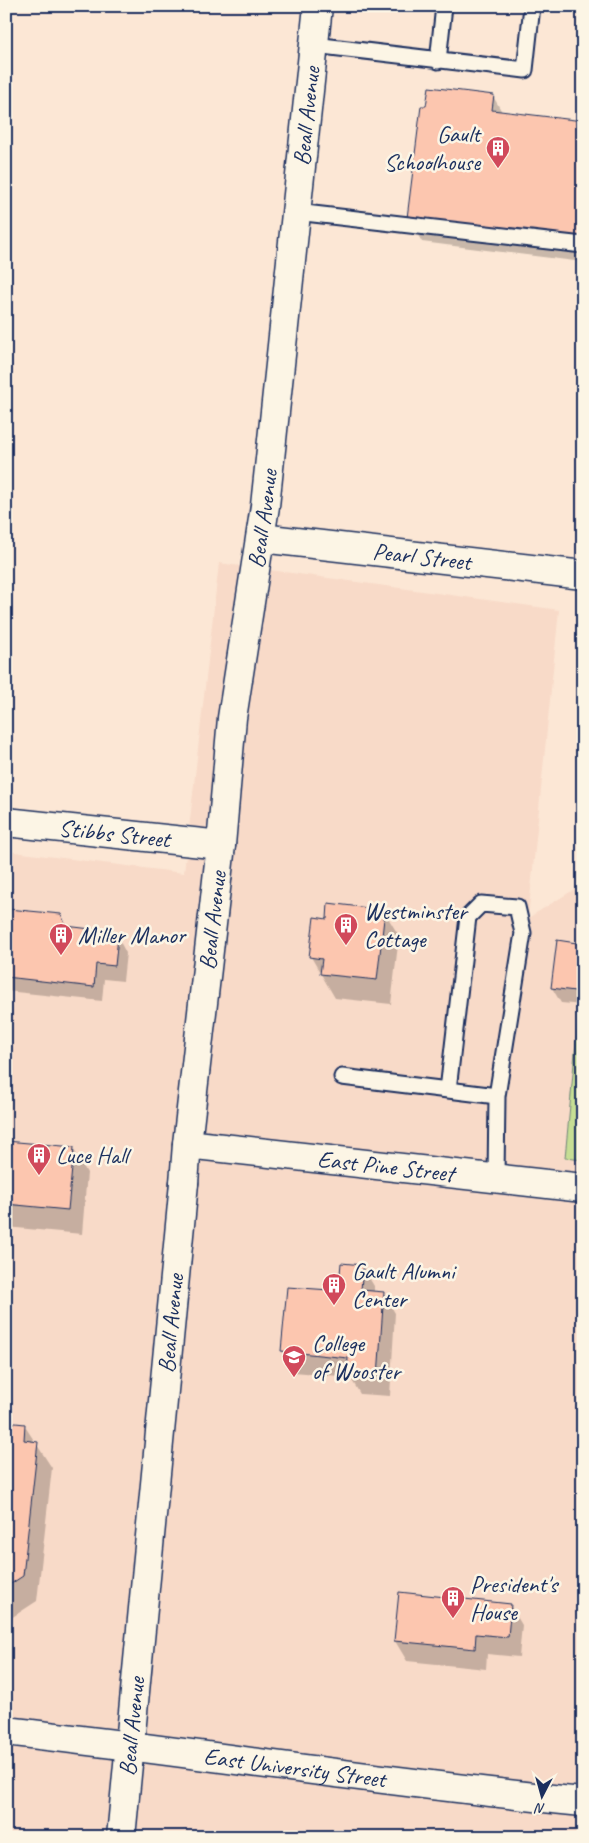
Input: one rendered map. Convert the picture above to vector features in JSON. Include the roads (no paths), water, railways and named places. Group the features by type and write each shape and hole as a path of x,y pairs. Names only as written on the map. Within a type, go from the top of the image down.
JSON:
{"street":[{"name":"Beall Avenue","path":"121,1837 187,1144 221,845 232,718 261,538 318,6"},
{"name":"Pearl Street","path":"261,538 583,575"},
{"name":"Stibbs Street","path":"6,822 221,845"},
{"name":"East Pine Street","path":"187,1144 583,1188"},
{"name":"East University Street","path":"6,1731 129,1745 462,1790 583,1802"}],"lane":[{"path":"438,61 444,6"},
{"path":"314,44 438,61 525,70 532,6"},
{"path":"296,212 583,245"},
{"path":"448,1090 468,917 481,904 517,907 523,933 497,1096 496,1178"},
{"path":"342,1077 497,1096"}],"place":[{"name":"Gault Schoolhouse","path":"498,169"},
{"name":"Westminster Cottage","path":"346,946"},
{"name":"Miller Manor","path":"61,956"},
{"name":"Luce Hall","path":"39,1176"},
{"name":"Gault Alumni Center","path":"334,1306"},
{"name":"College of Wooster","path":"294,1378"},
{"name":"President's House","path":"453,1619"}]}
